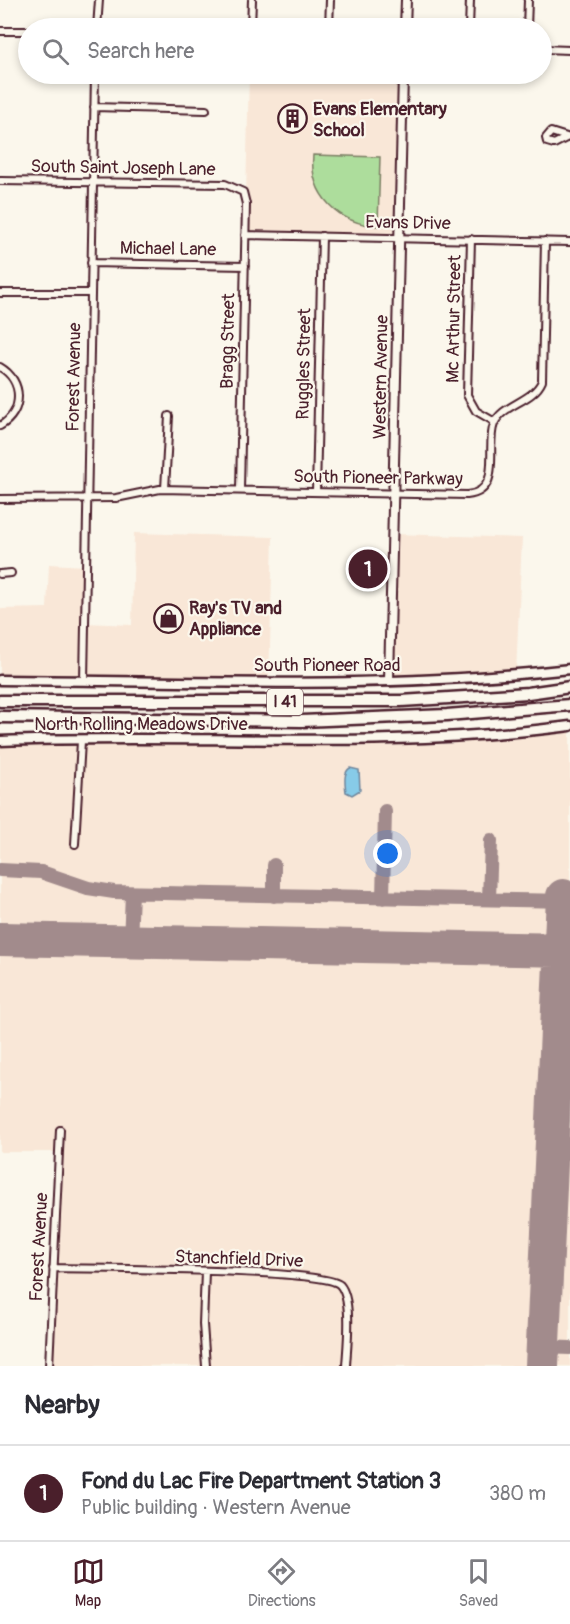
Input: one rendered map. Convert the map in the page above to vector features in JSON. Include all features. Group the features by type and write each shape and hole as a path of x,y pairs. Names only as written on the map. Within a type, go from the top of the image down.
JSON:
{"highway":[{"name":"I 41","path":"0,701 378,701 493,696 570,687"},
{"name":"I 41","path":"0,717 302,721 447,715 570,705"}],"main road":[{"name":"South Pioneer Road","path":"0,680 389,681 570,669"},
{"name":"North Rolling Meadows Drive","path":"0,741 343,741 440,738 570,726"}],"street":[{"path":"98,18 99,0"},
{"path":"251,18 252,0"},
{"path":"329,18 330,0"},
{"path":"405,18 406,0"},
{"path":"469,18 470,0"},
{"path":"527,18 528,0"},
{"path":"0,31 18,31"},
{"path":"552,49 570,50"},
{"name":"Forest Avenue","path":"84,680 95,84"},
{"name":"Western Avenue","path":"389,681 403,84"},
{"path":"94,107 206,110"},
{"name":"South Saint Joseph Lane","path":"0,181 225,184 243,192"},
{"name":"Bragg Street","path":"240,490 245,266 243,192"},
{"name":"Evans Drive","path":"245,235 570,242"},
{"name":"Ruggles Street","path":"316,492 322,236"},
{"name":"Mc Arthur Street","path":"471,239 468,395 476,411 495,422"},
{"path":"495,422 535,391 542,381 545,241"},
{"name":"Michael Lane","path":"91,263 245,266"},
{"path":"0,292 91,293"},
{"path":"0,367 14,379 18,397 13,415 0,426"},
{"path":"165,489 169,416"},
{"name":"South Pioneer Parkway","path":"0,499 118,498 165,489 469,495 480,490 490,476 495,422"},
{"path":"0,574 10,573"},
{"path":"75,844 81,741"},
{"name":"Forest Avenue","path":"49,1366 60,1130"},
{"name":"Stanchfield Drive","path":"53,1268 205,1272 329,1279 339,1284 345,1293 348,1317 346,1366"},
{"path":"205,1272 203,1324 206,1366"}],"shaded area":[{"path":"249,84 403,84 399,238 245,235"},
{"path":"134,533 273,537 269,682 0,680 0,609 47,608 49,564 86,566 85,623 132,625"},
{"path":"392,534 522,538 516,674 389,681"},
{"path":"570,732 570,1366 51,1366 61,1152 0,1152 0,741 343,741 332,747 445,744"}],"green space":[{"path":"313,155 380,157 378,226 351,220 329,205 316,183"}],"water":[{"path":"350,768 359,770 360,790 352,795 346,792 345,785 345,775"}],"taxiway":[{"path":"383,898 385,811"},
{"path":"489,899 491,840"},
{"path":"274,865 274,896"},
{"path":"0,870 41,872 88,888 114,892 570,901"},
{"path":"130,942 132,893"},
{"path":"556,1042 570,1042"},
{"path":"542,1347 570,1348"}],"runway":[{"path":"542,1366 563,896"},
{"path":"0,939 570,950"}],"place":[{"name":"Evans Elementary School","path":"292,119"},
{"name":"Fond du Lac Fire Department Station 3","path":"368,569"},
{"name":"Ray's TV and Appliance","path":"168,618"}]}
